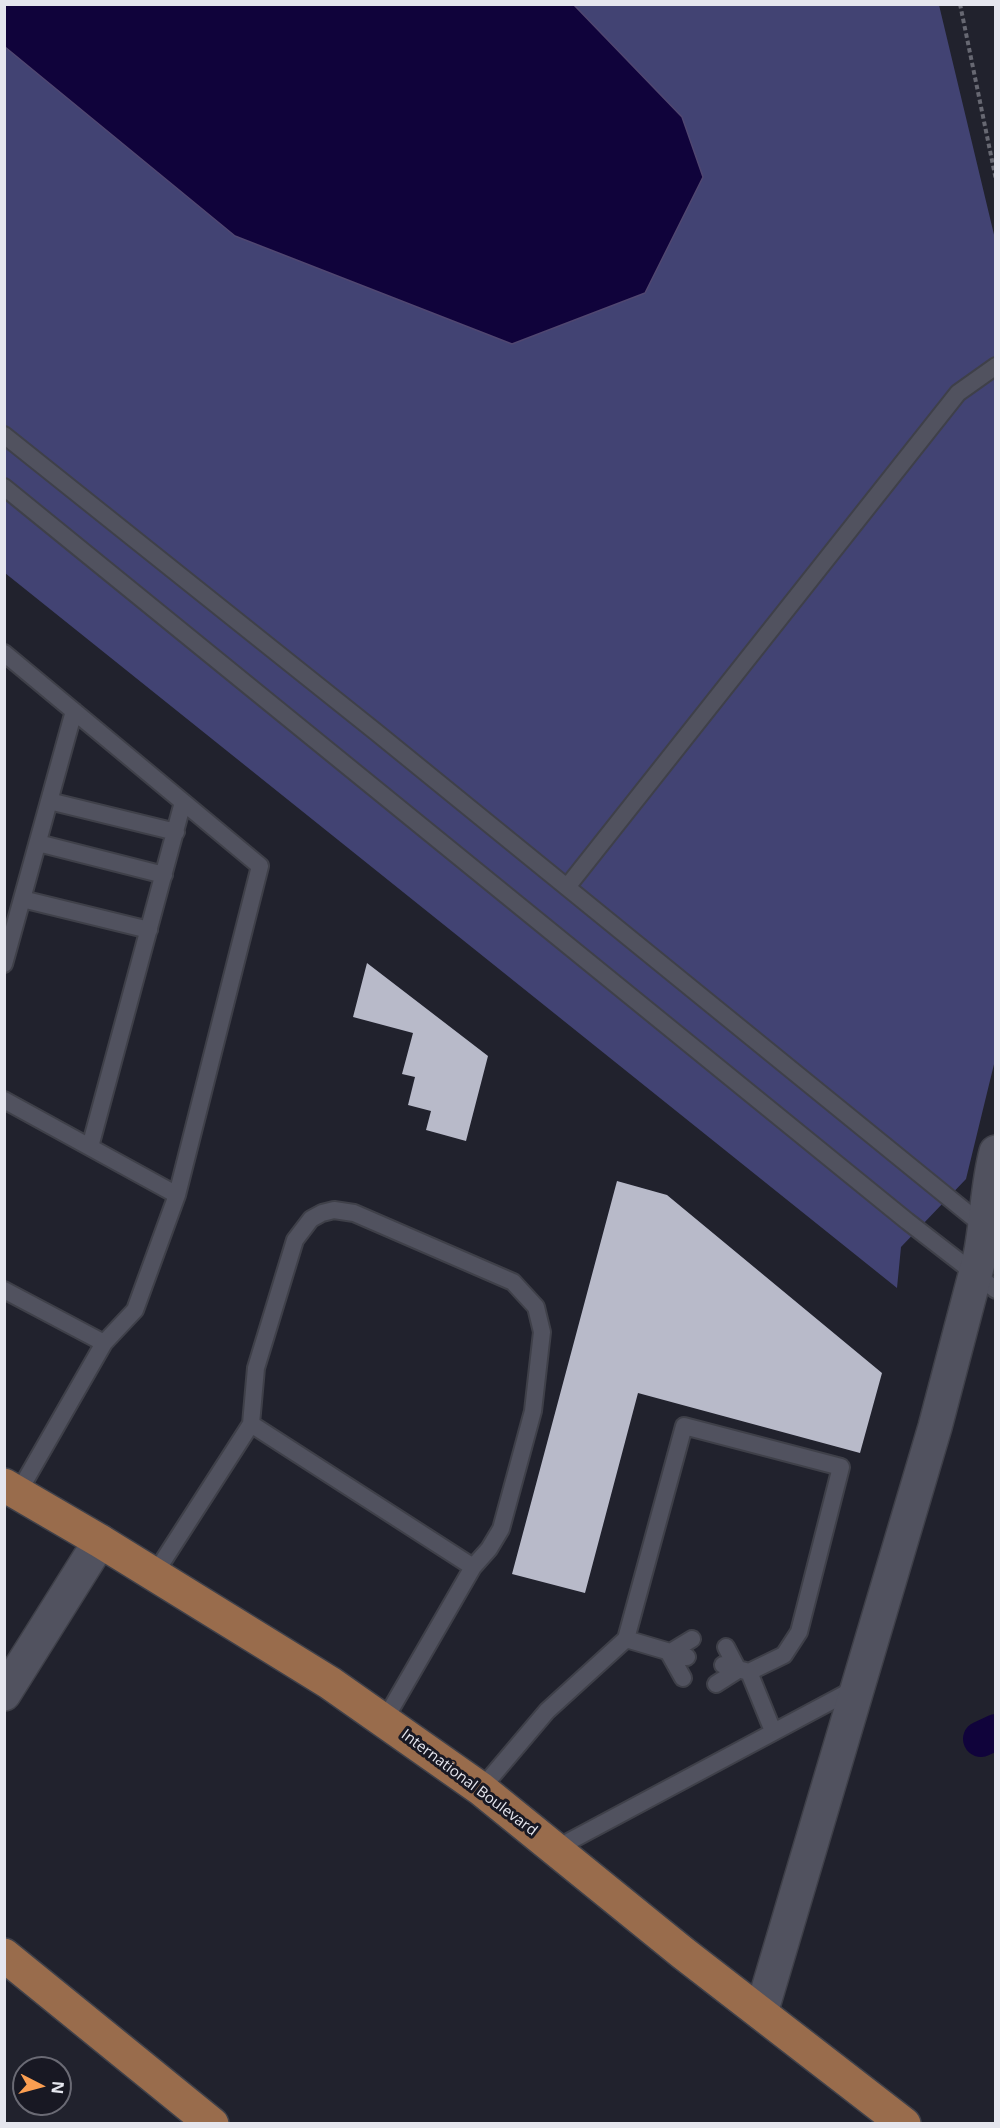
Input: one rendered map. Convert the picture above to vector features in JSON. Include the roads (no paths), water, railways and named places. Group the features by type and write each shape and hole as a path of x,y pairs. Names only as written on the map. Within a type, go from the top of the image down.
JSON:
{"main road":[{"name":"International Boulevard","path":"11,1489 100,1541 330,1683 481,1789 683,1953 904,2124"},
{"path":"4,1955 212,2124"}],"street":[{"path":"761,2013 935,1427 985,1282 991,1232 992,1164 996,1152"},
{"path":"4,1694 100,1541"}],"lane":[{"path":"567,887 958,393 996,366"},
{"path":"4,435 567,887 991,1232"},
{"path":"4,487 985,1282"},
{"path":"4,653 260,866 177,1195 135,1310 104,1343 11,1489"},
{"path":"4,964 74,711"},
{"path":"49,801 176,832"},
{"path":"90,1147 183,802"},
{"path":"38,843 164,875"},
{"path":"22,899 149,930"},
{"path":"4,1100 177,1195"},
{"path":"154,1575 251,1424 256,1368 295,1240 311,1219 334,1210 354,1213 513,1282 536,1307 542,1332 534,1411 501,1529 489,1549 473,1567 384,1721"},
{"path":"4,1290 104,1343"},
{"path":"251,1424 473,1567"},
{"path":"481,1789 547,1711 626,1639 684,1426 840,1467 799,1632 784,1655 737,1669 716,1684"},
{"path":"626,1639 687,1657"},
{"path":"669,1653 692,1640"},
{"path":"726,1647 774,1731"},
{"path":"669,1653 683,1678"},
{"path":"555,1849 857,1687"}],"waterway":[{"path":"981,1739 996,1732"}]}
